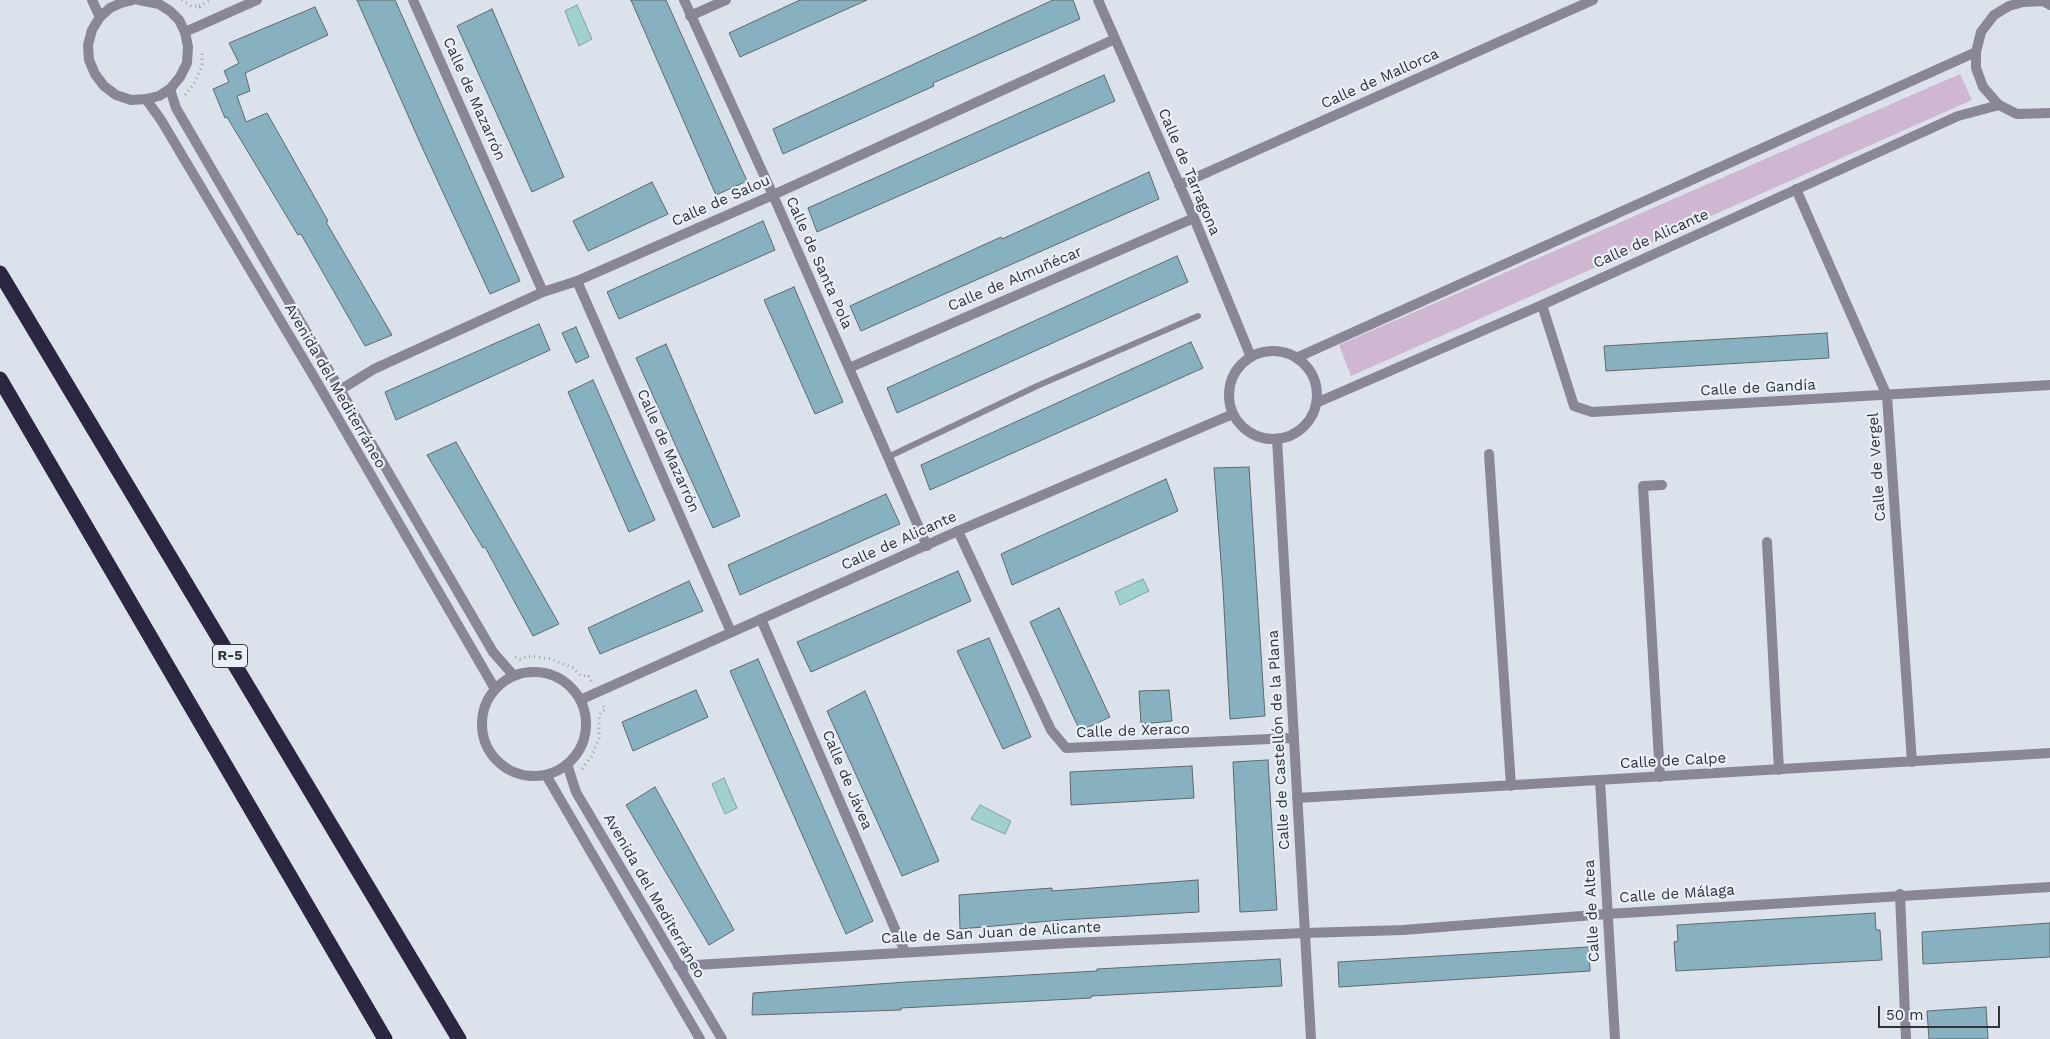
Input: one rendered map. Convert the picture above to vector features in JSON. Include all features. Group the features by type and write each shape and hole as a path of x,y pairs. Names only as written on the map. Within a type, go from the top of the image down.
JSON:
{"highway":[{"name":"R-5","path":"0,273 460,1039"},
{"path":"0,379 385,1039"}],"street":[{"path":"92,0 100,17"},
{"path":"133,0 120,1 100,17 92,30 88,45 89,60 95,74 104,86 116,95 131,100 159,96 170,89 180,77 187,63 188,47 185,32 179,20 159,4 139,0"},
{"path":"185,32 257,0"},
{"name":"Calle de Mazarrón","path":"414,0 543,292"},
{"name":"Calle de Santa Pola","path":"684,0 773,195 926,546"},
{"path":"690,16 726,0"},
{"name":"Calle de Tarragona","path":"1098,0 1194,218 1251,357"},
{"name":"Calle de Mallorca","path":"1179,185 1573,4 1593,0"},
{"path":"2050,5 2043,2 2024,1 2008,3 1981,32 1976,52 1976,68 1983,87 1999,105 2017,114 2050,113"},
{"name":"Calle de Salou","path":"340,390 374,369 543,292 576,281 773,195 1115,39"},
{"path":"1296,358 1976,52"},
{"name":"Avenida del Mediterráneo","path":"170,89 176,108 493,652 514,676"},
{"name":"Avenida del Mediterráneo","path":"146,99 161,120 314,377 495,689"},
{"name":"Calle de Alicante","path":"1316,403 1542,305 1958,116 1999,105"},
{"name":"Calle de Vergel","path":"1796,189 1887,396 1912,762"},
{"name":"Calle de Almuñécar","path":"849,368 1194,218"},
{"name":"Calle de Mazarrón","path":"576,281 731,632"},
{"name":"Calle de Gandía","path":"1542,305 1574,406 1592,412 2050,386"},
{"path":"1273,351 1285,353 1296,358 1306,366 1313,377 1316,390 1316,403 1306,424 1293,434 1277,439 1263,438 1251,434 1240,425 1233,414 1229,402 1229,389 1233,376 1241,365 1251,357 1262,353 1273,351"},
{"name":"Calle de Alicante","path":"580,700 958,531 1233,414"},
{"name":"Calle de Castellón de la Plana","path":"1277,439 1311,1039"},
{"path":"1489,454 1511,786"},
{"path":"1660,777 1643,486 1662,485"},
{"name":"Calle de Xeraco","path":"958,531 1051,730 1066,748 1293,738"},
{"path":"1767,542 1779,770"},
{"name":"Calle de Jávea","path":"761,619 905,952"},
{"path":"533,672 552,675 568,685 580,700 585,717 585,734 579,751 567,764 546,775 529,776 513,772 499,764 489,751 483,736 482,719 486,703 495,689 514,676 533,672"},
{"name":"Calle de Calpe","path":"1297,798 2050,753"},
{"name":"Avenida del Mediterráneo","path":"567,764 576,792 722,1039"},
{"path":"546,775 700,1039"},
{"name":"Calle de Altea","path":"1600,780 1615,1039"},
{"name":"Calle de Málaga","path":"1305,933 1403,930 1900,894 2050,887"},
{"path":"1900,894 1906,1039"},
{"name":"Calle de San Juan de Alicante","path":"678,966 1070,943 1305,933"}],"lane":[{"path":"888,457 1037,386 1198,316"}],"path":[{"path":"182,0 191,6 199,6 212,0"},
{"path":"199,6 207,22"},
{"path":"184,97 195,82 202,66 202,48"},
{"path":"512,656 520,659 529,656 540,657 562,663 573,668 582,676 588,675 605,710 599,716 599,738 592,756 582,767 580,773"}],"shaded area":[{"path":"577,5 592,39 579,46 565,11"},
{"path":"1960,74 1972,100 1351,376 1339,345"},
{"path":"1143,579 1149,591 1120,605 1115,592"},
{"path":"724,778 737,808 725,814 712,784"},
{"path":"980,805 1011,821 1005,834 971,819"}],"building":[{"path":"357,0 395,0 520,281 490,294"},
{"path":"631,0 666,0 747,181 716,195"},
{"path":"800,0 867,0 740,57 729,33"},
{"path":"1053,0 1073,0 1080,19 933,83 934,86 783,154 773,129"},
{"path":"315,7 328,35 245,73 250,91 237,96 246,122 267,113 328,221 326,222 392,335 365,346 301,234 298,235 227,117 225,118 213,89 229,82 224,71 239,63 229,43"},
{"path":"492,9 564,177 532,192 457,26"},
{"path":"1104,75 1115,101 817,232 808,208"},
{"path":"1149,172 1159,199 861,331 850,306"},
{"path":"652,182 668,214 588,251 573,221"},
{"path":"763,221 775,250 619,319 607,292"},
{"path":"1177,256 1188,282 897,413 887,388"},
{"path":"794,287 843,402 815,414 764,300"},
{"path":"539,324 550,350 396,420 385,392"},
{"path":"576,327 589,357 576,363 562,333"},
{"path":"1827,333 1829,358 1606,371 1604,346"},
{"path":"1191,342 1203,368 930,490 921,465"},
{"path":"666,344 740,516 713,528 636,358"},
{"path":"593,380 655,520 629,532 568,392"},
{"path":"456,442 559,624 533,636 485,547 483,548 427,455"},
{"path":"1249,467 1265,716 1230,719 1214,468"},
{"path":"1166,479 1178,511 1012,585 1001,554"},
{"path":"886,494 900,524 740,595 728,565"},
{"path":"958,571 971,601 811,672 797,642"},
{"path":"689,581 703,611 600,654 588,628"},
{"path":"1059,608 1110,717 1080,731 1030,622"},
{"path":"989,638 1031,737 1003,749 957,651"},
{"path":"758,659 873,921 846,934 730,671"},
{"path":"696,690 708,717 633,751 622,722"},
{"path":"1169,690 1172,721 1141,724 1139,691"},
{"path":"865,691 939,861 902,876 827,711"},
{"path":"1268,760 1277,910 1240,912 1233,762"},
{"path":"1192,766 1194,798 1071,805 1070,772"},
{"path":"655,787 734,930 709,945 626,805"},
{"path":"1198,880 1199,912 1062,920 960,929 959,895 1052,888 1052,891"},
{"path":"1875,913 1876,930 1880,930 1882,960 1676,971 1674,942 1678,941 1677,925"},
{"path":"2050,923 2050,957 1923,964 1922,932"},
{"path":"1589,947 1590,971 1339,987 1338,962"},
{"path":"1280,959 1282,986 1091,996 1091,998 901,1008 901,1010 752,1015 753,993 1097,971 1097,969"},
{"path":"1986,1007 1988,1039 1929,1039 1927,1011"}]}
